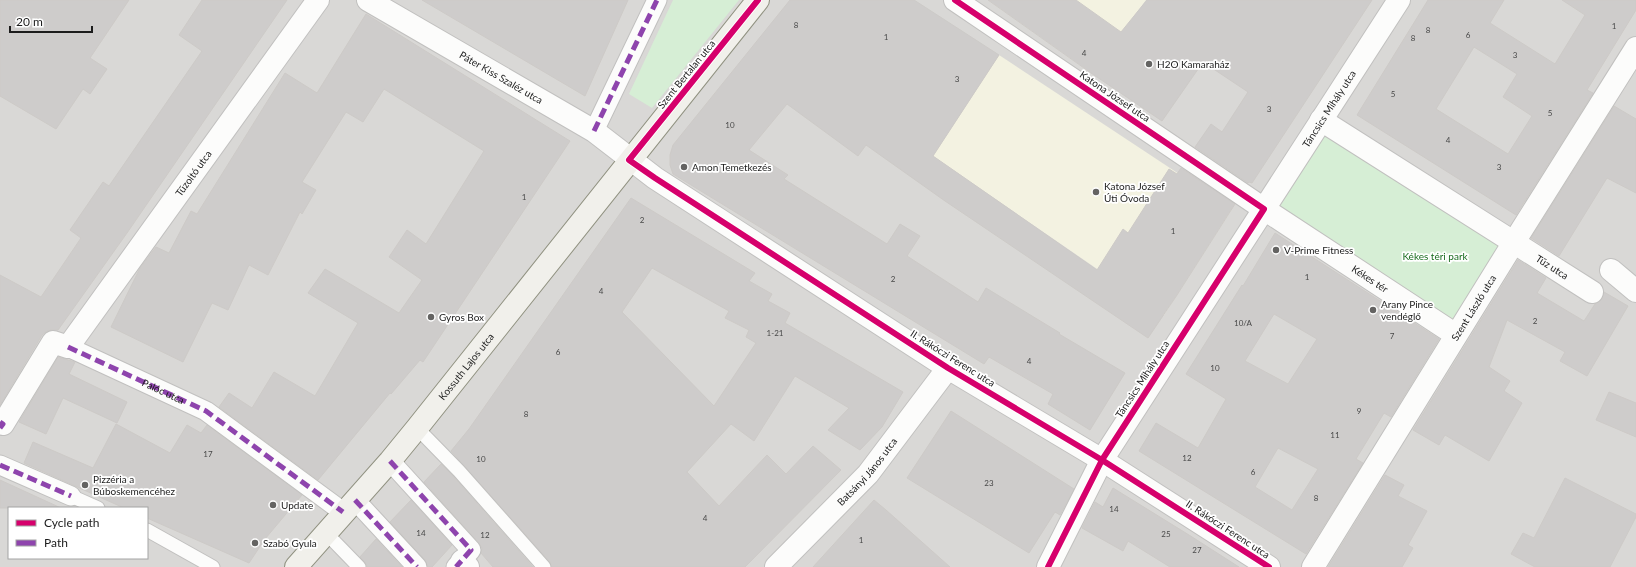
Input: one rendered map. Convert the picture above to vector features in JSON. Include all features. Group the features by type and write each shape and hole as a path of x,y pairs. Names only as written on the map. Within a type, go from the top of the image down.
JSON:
{"main road":[{"name":"Szent Bertalan utca","path":"630,160 758,0"},
{"name":"Kossuth Lajos utca","path":"300,565 325,532 390,461 417,428 630,160"}],"street":[{"name":"Tűzoltó utca","path":"68,347 318,0"},
{"name":"Páter Kiss Szaléz utca","path":"368,0 594,131 630,160"},
{"path":"594,131 657,0"},
{"name":"Katona József utca","path":"955,0 1264,209"},
{"name":"Táncsics Mihály utca","path":"1048,567 1102,460 1399,0"},
{"name":"Szent László utca","path":"1313,567 1636,48"},
{"path":"1321,120 1514,242"},
{"name":"II. Rákóczi Ferenc utca","path":"630,160 655,178 948,368 1102,460 1270,567"},
{"name":"Kékes tér","path":"1264,209 1456,335"},
{"name":"Tűz utca","path":"1514,242 1592,292"},
{"path":"1611,270 1636,291"},
{"name":"Palóc utca","path":"1,425 53,342 68,347 206,411 349,506 417,567"},
{"name":"Batsányi János utca","path":"776,567 868,474 948,368"},
{"path":"390,461 471,550 462,565"},
{"path":"0,465 71,496"}],"lane":[{"path":"417,428 459,471 544,567"},
{"path":"71,496 96,507"},
{"path":"148,531 213,567"},
{"path":"325,532 359,567"}],"shaded area":[{"path":"0,0 1636,0 1636,567 0,567"},
{"path":"988,0 1146,0 1091,73"},
{"name":"Katona József Úti Óvoda","path":"999,55 1232,209 1164,315 933,156"}],"green space":[{"path":"673,0 739,0 652,108 629,94"},
{"name":"Kékes téri park","path":"1321,120 1514,242 1456,335 1264,209"}],"building":[{"path":"0,0 129,0 90,58 107,69 90,94 83,89 56,129 0,96"},
{"path":"202,0 287,0 127,233 58,330 51,330 42,335 0,405 0,275 41,297 81,238 70,230 103,182 109,186 202,51 179,35"},
{"path":"422,0 628,0 585,96"},
{"path":"790,0 914,0 999,55 933,156 1097,270 1123,229 1128,233 1169,169 1177,174 1181,168 1235,204 1148,338 945,201 866,145 858,156 787,104 749,150 788,175 784,179 887,244 900,224 920,236 907,256 978,302 986,288 1125,373 1090,430 1048,404 1053,394 989,357 984,364 673,174 670,165 670,155 673,145"},
{"path":"988,0 1076,0 1121,32 1147,0 1372,0 1252,183 1248,183 1195,147 1211,124 1222,132 1248,92 1203,62 1162,121"},
{"path":"1428,0 1504,0 1490,23 1555,64 1585,15 1562,0 1636,0 1636,10 1587,90 1593,93 1516,215 1357,115","holes":["1474,47 1517,74 1503,97 1532,116 1508,154 1436,109"]},
{"path":"366,14 570,141 423,362 420,360 391,394 390,393 318,480 219,407 229,393 252,408 274,372 315,396 358,323 308,293 325,269 399,313 422,280 389,257 407,230 426,244 484,151 384,89 363,122 346,112 302,182 316,190 302,214 300,212 268,275 249,265 228,310 212,303 183,362 111,327 140,268 156,247 169,253 191,211 197,214 285,73 317,93"},
{"path":"1614,106 1636,119 1636,193 1607,178 1559,256 1531,238"},
{"path":"631,198 755,273 749,281 772,294 768,301 790,313 785,323 903,392 882,427 860,450 828,430 849,408 795,376 754,441 731,424 687,472 719,506 767,455 786,474 813,446 841,470 745,567 552,567 550,562 451,451 469,429","holes":["652,268 729,311 725,318 749,330 746,337 756,343 714,406 622,312"]},
{"path":"1275,233 1439,339 1391,417 1384,413 1356,459 1363,463 1306,554 1139,451 1156,423 1198,448 1226,399 1186,374 1242,285 1243,286","holes":["1274,314 1317,339 1288,384 1245,361","1278,448 1318,469 1292,510 1255,487"]},
{"path":"1518,260 1546,278 1537,293 1584,321 1595,304 1602,299 1604,292 1628,306 1587,376 1560,361 1565,352 1507,320 1489,367 1510,381 1504,391 1522,403 1489,461 1445,435 1439,445 1413,430"},
{"path":"58,357 75,362 69,374 127,402 117,423 63,398 46,434 19,422"},
{"path":"1609,392 1636,403 1636,437 1596,420"},
{"path":"951,411 1074,489 1060,515 1055,512 1029,553 907,478"},
{"path":"116,424 170,453 187,425 201,433 207,425 302,495 265,539 249,563 148,518 148,507 122,507 24,463 33,442 93,468"},
{"path":"441,464 533,567 493,567 481,553 482,548 479,543 424,482"},
{"path":"1385,475 1404,485 1398,496 1427,511 1408,545 1413,548 1402,567 1328,567"},
{"path":"1565,478 1636,514 1636,517 1610,567 1535,567 1511,554 1523,533 1534,538"},
{"path":"0,480 59,507 8,507 0,508"},
{"path":"1113,488 1239,567 1170,567 1128,541 1123,551 1082,528 1095,502 1103,507"},
{"path":"411,500 452,545 432,567 428,567 425,560 390,522"},
{"path":"874,500 886,510 950,567 813,567"},
{"path":"376,539 402,567 367,567 365,562 360,557"}],"marked path":[{"path":"594,131 657,0"},
{"path":"68,347 206,411 343,512"},
{"path":"0,422 3,424 0,428"},
{"path":"390,461 471,550 456,567"},
{"path":"0,465 71,496"},
{"path":"355,500 417,567"}],"cycle path":[{"path":"758,0 629,160 948,368 1102,460 1269,567"},
{"path":"955,0 1264,209 1102,460 1048,567"}],"place":[{"name":"H2O Kamaraház","path":"1149,64"},
{"name":"Amon Temetkezés","path":"684,167"},
{"name":"Katona József Úti Óvoda","path":"1096,192"},
{"name":"V-Prime Fitness","path":"1276,250"},
{"name":"Arany Pince vendéglő","path":"1373,310"},
{"name":"Gyros Box","path":"431,317"},
{"name":"Pizzéria a Búboskemencéhez","path":"85,485"},
{"name":"Update","path":"273,505"},
{"name":"Szabó Gyula","path":"255,543"}]}
